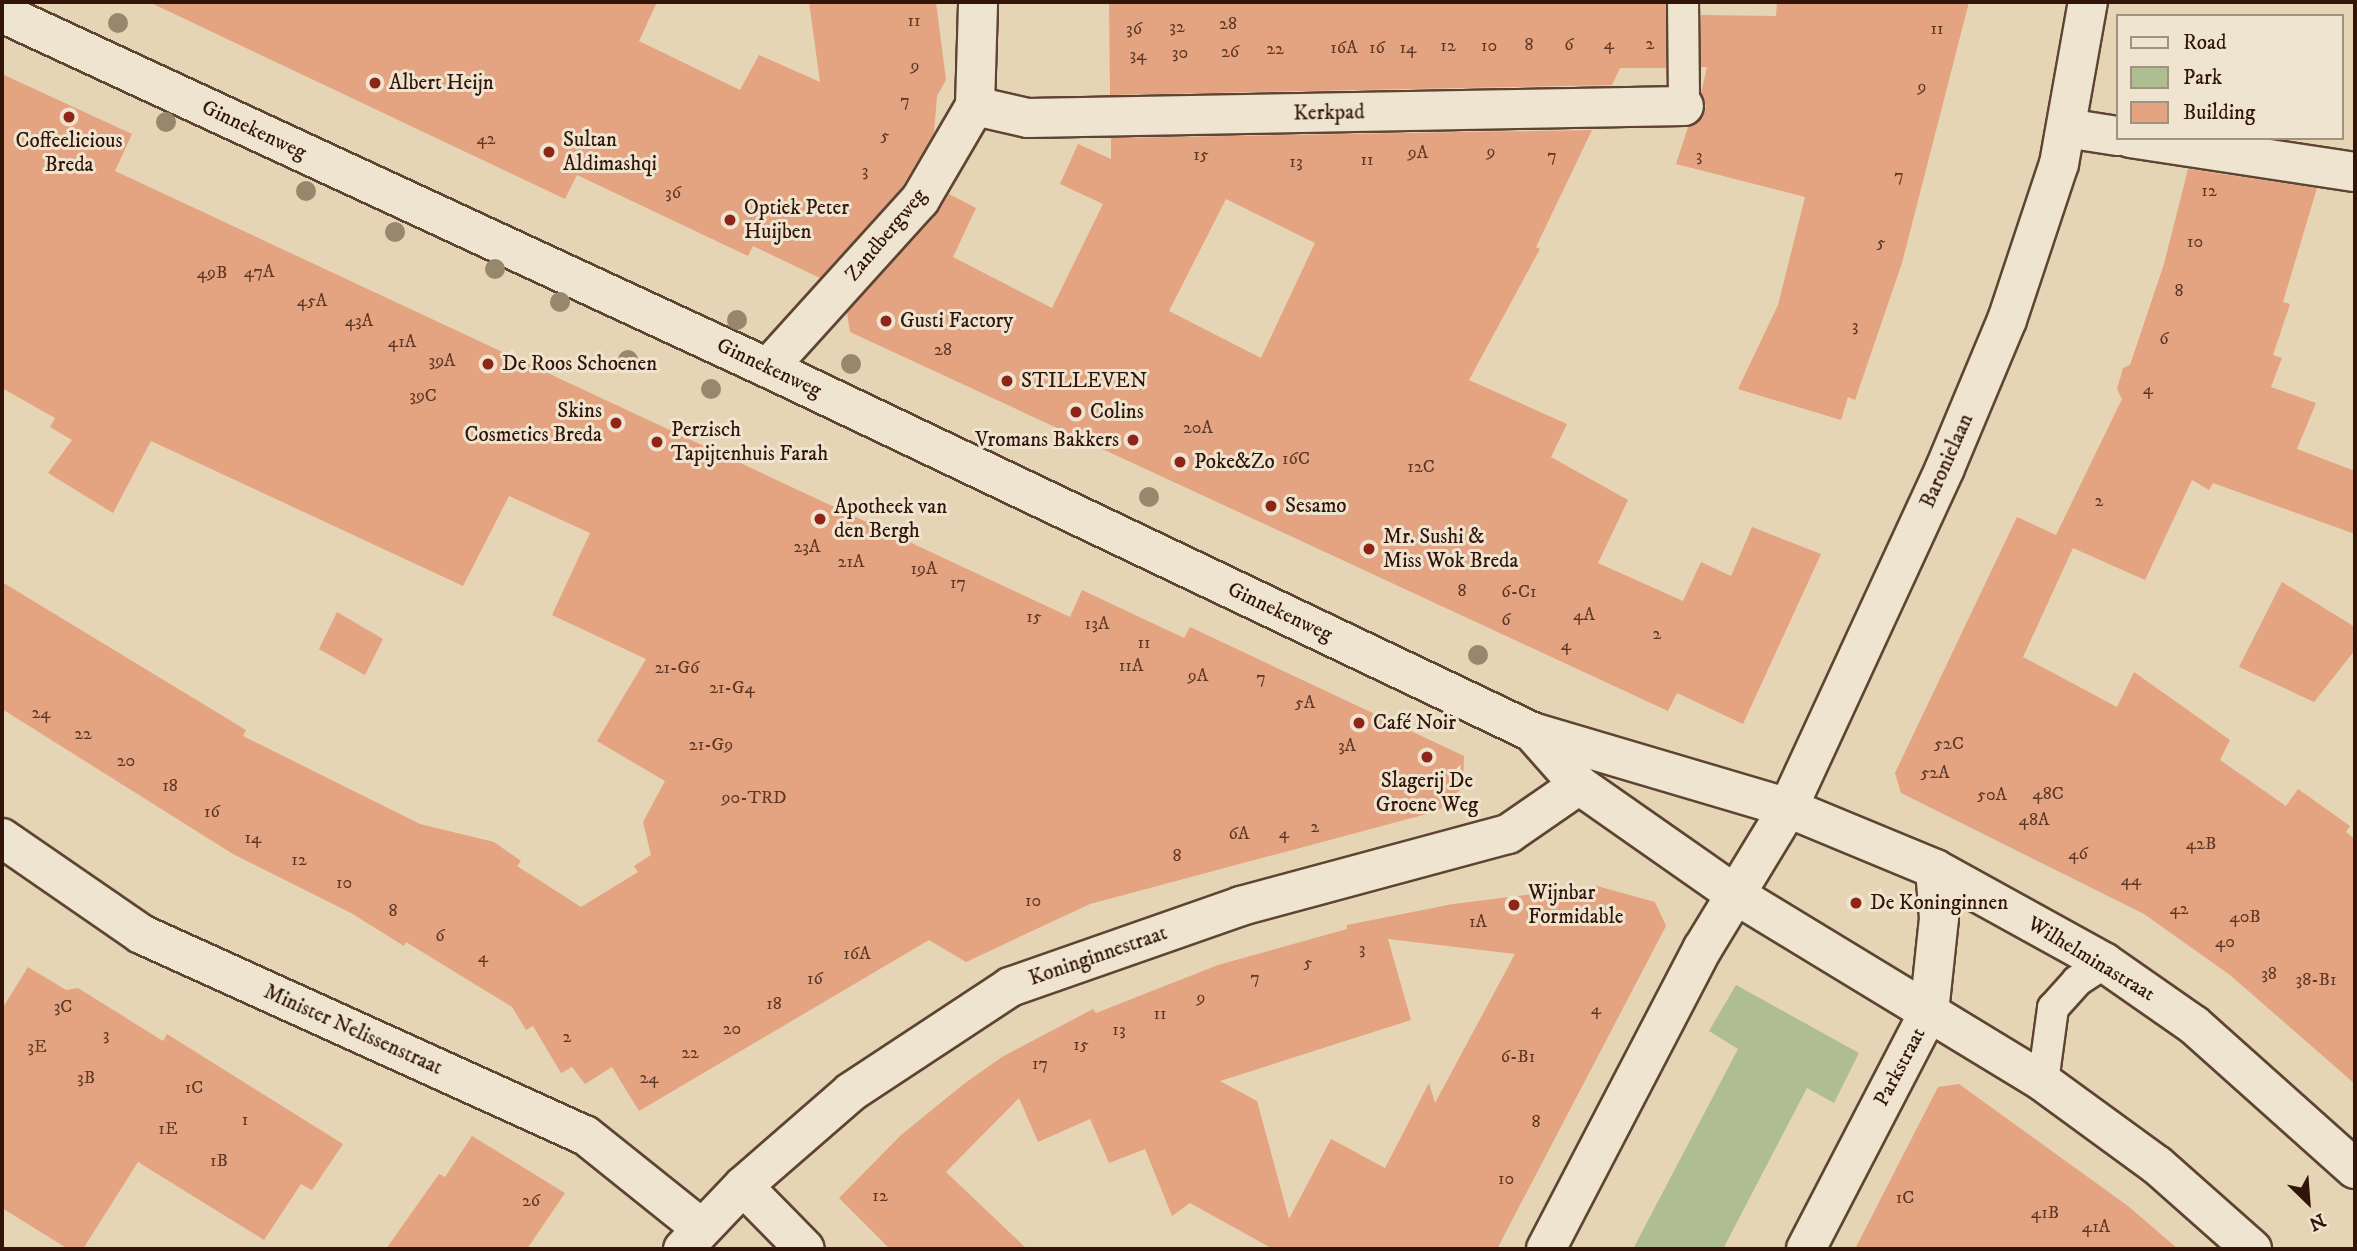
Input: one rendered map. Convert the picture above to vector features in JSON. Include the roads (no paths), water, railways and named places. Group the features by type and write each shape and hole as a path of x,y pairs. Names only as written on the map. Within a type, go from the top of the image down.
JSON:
{"street":[{"name":"Zandbergweg","path":"768,368 920,200 975,106 978,2"},
{"name":"Baronielaan","path":"1736,895 1788,808 1945,468 2002,332 2059,164 2088,2"},
{"name":"Ginnekenweg","path":"2,13 768,368 1532,732 1788,808"},
{"name":"Kerkpad","path":"975,106 1028,118 1684,106"},
{"path":"2066,128 2116,136"},
{"path":"2143,140 2355,172"},
{"name":"Ginnekenweg","path":"1532,732 1579,785 1736,895"},
{"name":"Koninginnestraat","path":"691,1238 743,1186 851,1092 1010,987 1241,906 1508,834 1579,785"},
{"name":"Wilhelminastraat","path":"1788,808 1935,869 2105,963 2194,1025 2355,1169"},
{"name":"Minister Nelissenstraat","path":"2,838 141,934 585,1135 691,1238"},
{"name":"Parkstraat","path":"1806,1249 1929,1012 1939,918 1935,869"},
{"path":"1546,1249 1703,948 1736,895 2043,1082 2157,1165 2252,1249"},
{"path":"743,1186 805,1249"}],"lane":[{"path":"1683,2 1684,106"},
{"path":"2043,1082 2053,1008 2077,981 2105,963"}],"place":[{"name":"Albert Heijn","path":"375,83"},
{"name":"Coffeelicious Breda","path":"69,117"},
{"name":"Sultan Aldimashqi","path":"549,152"},
{"name":"Optiek Peter Huijben","path":"730,220"},
{"name":"Gusti Factory","path":"886,321"},
{"name":"De Roos Schoenen","path":"488,364"},
{"name":"STILLEVEN","path":"1007,381"},
{"name":"Colins","path":"1076,412"},
{"name":"Skins Cosmetics Breda","path":"616,423"},
{"name":"Vromans Bakkers","path":"1133,440"},
{"name":"Perzisch Tapijtenhuis Farah","path":"657,442"},
{"name":"Poke&Zo","path":"1180,462"},
{"name":"Sesamo","path":"1271,506"},
{"name":"Apotheek van den Bergh","path":"820,519"},
{"name":"Mr. Sushi & Miss Wok Breda","path":"1369,549"},
{"name":"Café Noir","path":"1359,723"},
{"name":"Slagerij De Groene Weg","path":"1427,757"},
{"name":"De Koninginnen","path":"1856,903"},
{"name":"Wijnbar Formidable","path":"1514,905"}]}
